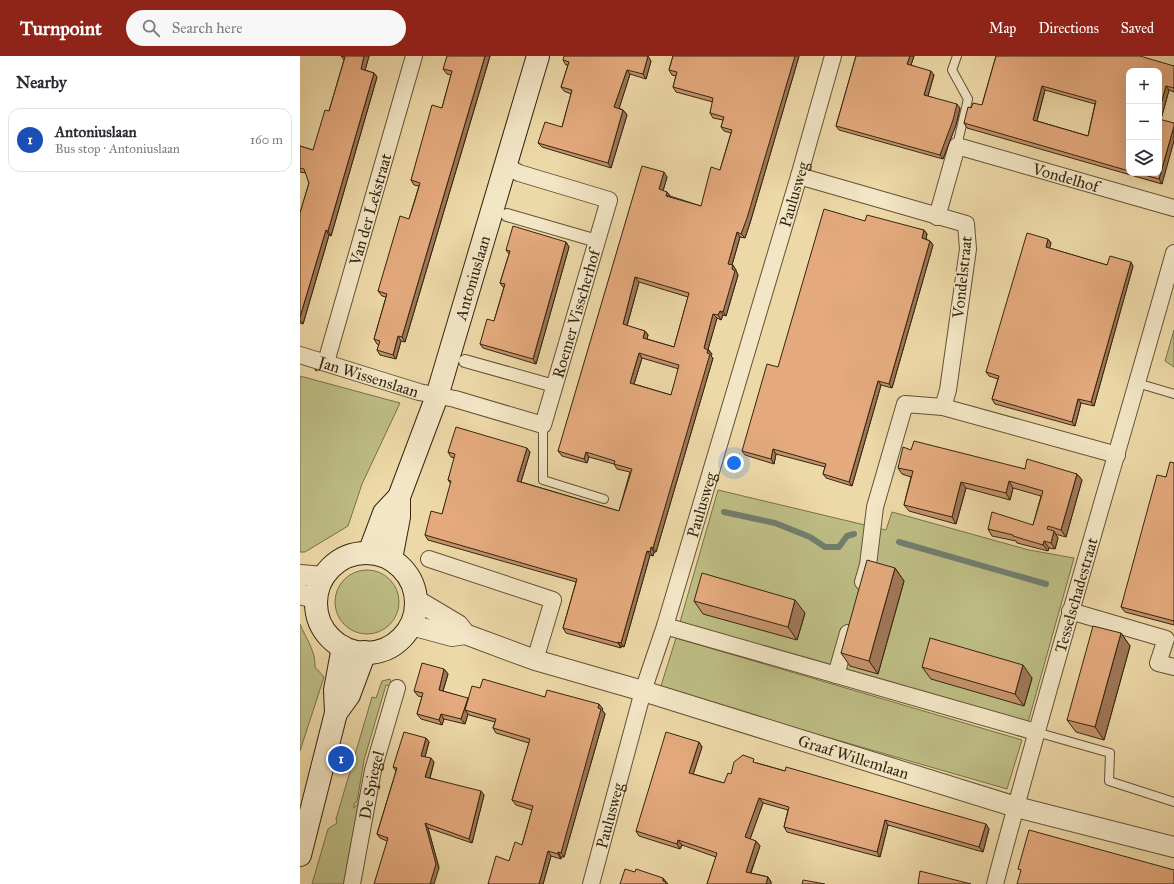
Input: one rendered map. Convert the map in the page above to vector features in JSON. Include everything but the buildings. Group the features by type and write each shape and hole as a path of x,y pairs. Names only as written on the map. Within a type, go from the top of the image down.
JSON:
{"main road":[{"name":"Antoniuslaan","path":"391,559 399,517 399,497 437,396 538,56"},
{"name":"Antoniuslaan","path":"369,553 384,513 399,497"},
{"path":"369,553 391,559 401,567 408,576 414,588 416,600 411,625 401,637 388,647 365,652 343,646 335,641 323,627 318,613 308,596 319,587 324,577 338,561 348,556 369,553"},
{"path":"300,855 336,713 335,690 343,646"},
{"path":"336,713 349,695 365,652"}],"street":[{"name":"Van der Lekstraat","path":"326,362 414,56"},
{"name":"Paulusweg","path":"591,884 643,691 665,626 799,176 833,56"},
{"name":"Vondelhof","path":"957,146 1174,208"},
{"path":"937,217 957,146"},
{"name":"Roemer Visscherhof","path":"506,166 519,173 609,200 543,425"},
{"name":"Vondelstraat","path":"799,176 937,217 966,224 968,249 948,390 943,407"},
{"name":"Roemer Visscherhof","path":"507,215 597,241"},
{"name":"Tesselschadestraat","path":"995,884 1070,611 1117,455 1174,253"},
{"name":"Jan Wissenslaan","path":"300,355 437,396"},
{"name":"Roemer Visscherhof","path":"465,361 554,386"},
{"path":"437,396 455,398 543,425"},
{"path":"860,595 868,566 875,507 905,404 943,407 1117,455"},
{"path":"429,559 553,600 535,660"},
{"path":"300,575 324,577"},
{"name":"Graaf Willemlaan","path":"416,600 458,625 465,634"},
{"path":"1070,611 1166,639 1158,662 1174,667"},
{"path":"836,675 853,617"},
{"name":"Graaf Willemlaan","path":"411,625 452,636 465,634 535,660 643,691 1016,807 1174,847"},
{"path":"665,626 1036,732"},
{"name":"De Spiegel","path":"352,884 373,770 397,688"}],"lane":[{"path":"957,56 952,70 968,99 957,146"},
{"path":"1137,383 1174,394"},
{"name":"Roemer Visscherhof","path":"543,425 543,480 604,499"},
{"path":"1036,732 1110,753 1108,781 1174,802"}],"green space":[{"path":"1174,330 1174,367 1165,361"},
{"path":"300,376 400,403 362,484 348,526 305,552 300,552"},
{"path":"718,490 886,530 892,512 1029,550 1074,558 1027,726 680,622"},
{"path":"367,570 379,572 390,579 397,590 399,602 397,614 390,625 379,632 367,634 355,632 344,625 337,614 335,602 337,590 344,579 355,572"},
{"path":"300,624 312,650 315,667 324,677 300,751"},
{"path":"676,638 1022,740 1007,789 660,689"},
{"path":"390,679 392,686 386,685 364,760 357,802 354,803 354,808 359,802 344,884 312,884 328,829 337,823 336,819 372,697 376,698 382,681"}],"waterway":[{"path":"724,512 775,523 810,537 825,547 839,547 847,536 854,534"},
{"path":"899,542 1046,584"}],"place":[{"name":"Antoniuslaan","path":"341,759"}]}
